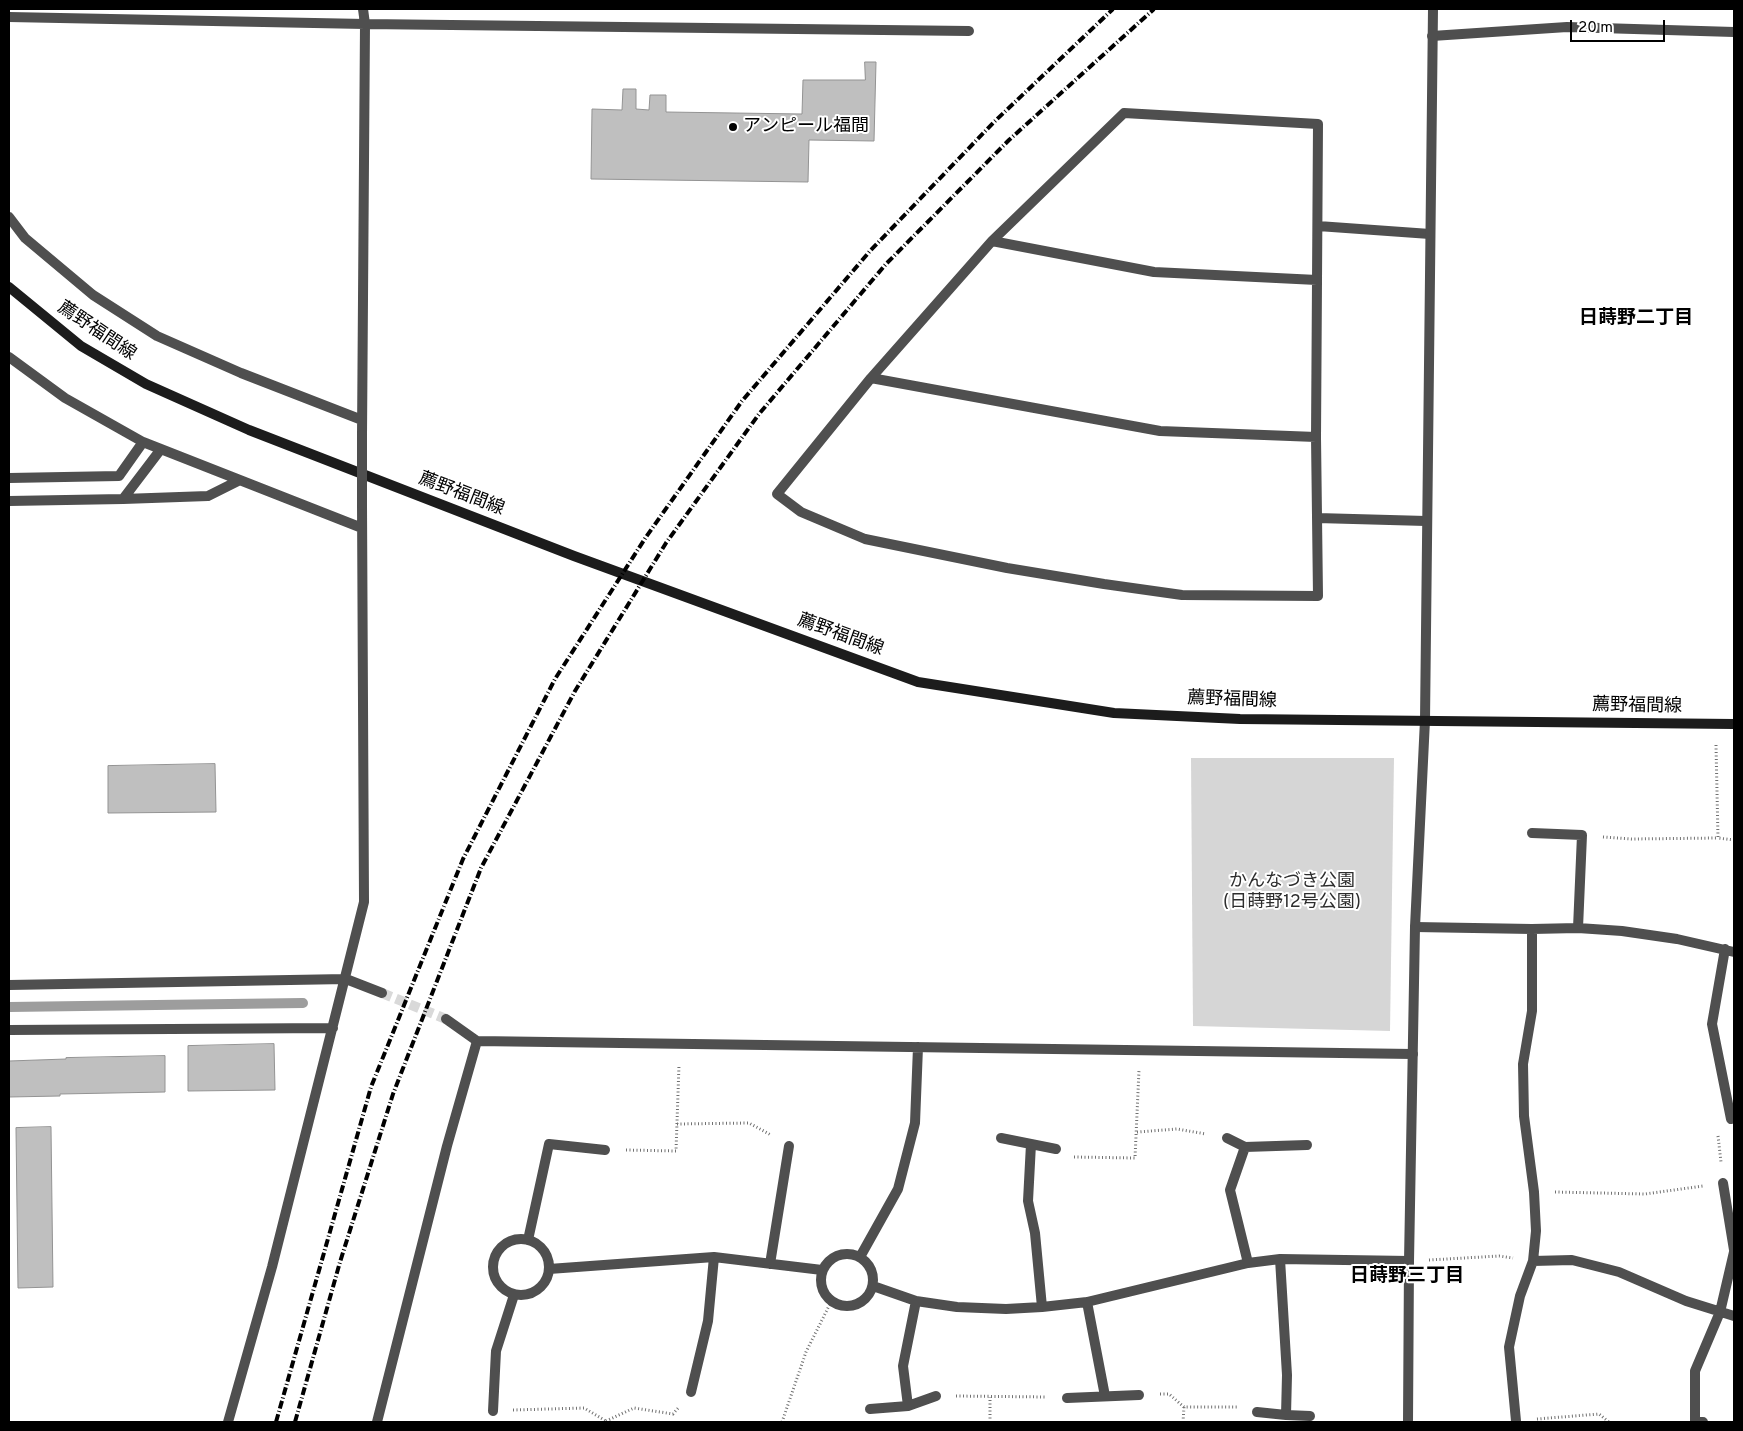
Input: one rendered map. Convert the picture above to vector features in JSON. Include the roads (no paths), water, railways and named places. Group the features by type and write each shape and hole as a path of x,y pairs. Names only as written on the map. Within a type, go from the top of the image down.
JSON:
{"main road":[{"name":"薦野福間線","path":"9,287 81,346 146,384 249,430 574,556 918,682 1114,714 1240,719 1734,724"}],"street":[{"path":"228,1422 272,1267 364,902 362,420 365,24 363,9"},
{"path":"1408,1422 1415,927 1425,720 1433,12"},
{"path":"9,17 365,24 969,31"},
{"path":"1432,36 1567,27 1734,32"},
{"path":"1124,112 1318,124 1318,226 1316,436 1318,596 1182,595 1007,568 865,539 801,512 777,494 871,378 992,242 1124,112"},
{"path":"9,217 25,238 93,295 157,336 241,373 362,420"},
{"path":"1318,226 1430,234"},
{"path":"992,242 1154,272 1317,280"},
{"path":"9,357 65,398 143,442 362,528"},
{"path":"871,378 1160,432 1316,436"},
{"path":"9,478 119,476 143,442"},
{"path":"123,499 161,449"},
{"path":"9,501 208,496 240,480"},
{"path":"1317,518 1426,521"},
{"path":"1532,833 1582,835 1578,928"},
{"path":"1415,927 1578,928 1622,931 1677,939 1730,951 1712,1024 1731,1119"},
{"path":"1516,1421 1509,1347 1520,1296 1534,1260 1536,1231 1534,1192 1524,1116 1523,1064 1532,1011 1532,929"},
{"path":"9,984 346,979 382,993"},
{"path":"446,1019 477,1041 1413,1054"},
{"path":"9,1030 333,1028"},
{"path":"377,1422 444,1156 477,1041"},
{"path":"860,1257 898,1189 915,1123 918,1047"},
{"path":"1001,1138 1056,1149"},
{"path":"1227,1138 1245,1147 1307,1145"},
{"path":"528,1240 549,1144 606,1150"},
{"path":"1031,1144 1028,1202 1035,1234 1042,1307"},
{"path":"770,1264 789,1146"},
{"path":"1245,1147 1230,1190 1248,1264"},
{"path":"1703,1422 1695,1422 1695,1370 1720,1312 1734,1251 1724,1183"},
{"path":"518,1239 528,1240 535,1243 546,1254 549,1269 547,1279 542,1287 534,1293 524,1296 514,1295 498,1284 492,1266 500,1248 508,1242 518,1239"},
{"path":"851,1254 860,1257 872,1270 873,1286 866,1300 860,1304 845,1307 831,1302 825,1295 820,1279 822,1270 834,1257 851,1254"},
{"path":"549,1269 714,1257 822,1270"},
{"path":"691,1392 708,1321 714,1257"},
{"path":"873,1286 916,1301 966,1308 1006,1309 1087,1302 1248,1264 1280,1260 1409,1261"},
{"path":"1280,1260 1286,1375 1286,1415"},
{"path":"1534,1260 1572,1260 1619,1272 1686,1301 1734,1316"},
{"path":"493,1411 496,1351 514,1295"},
{"path":"908,1406 903,1366 916,1301"},
{"path":"1087,1302 1105,1396"},
{"path":"1068,1398 1139,1395"},
{"path":"870,1409 908,1406 936,1396"},
{"path":"1257,1412 1310,1416"}],"waterway":[{"path":"9,1007 303,1003"}],"tunnel":[{"path":"382,993 446,1019"}],"railway":[{"path":"276,1422 371,1087 463,859 555,679 646,537 742,401 870,251 994,122 1113,9"},
{"path":"295,1422 340,1262 393,1094 481,868 575,691 666,543 759,414 886,264 1009,140 1154,9"}],"place":[{"name":"アンピール福間","path":"733,127"}],"district":[{"name":"日蒔野二丁目","path":"1636,319"},
{"name":"日蒔野三丁目","path":"1407,1277"}],"park label":[{"name":"かんなづき公園 (日蒔野12号公園)","path":"1292,892"}]}
